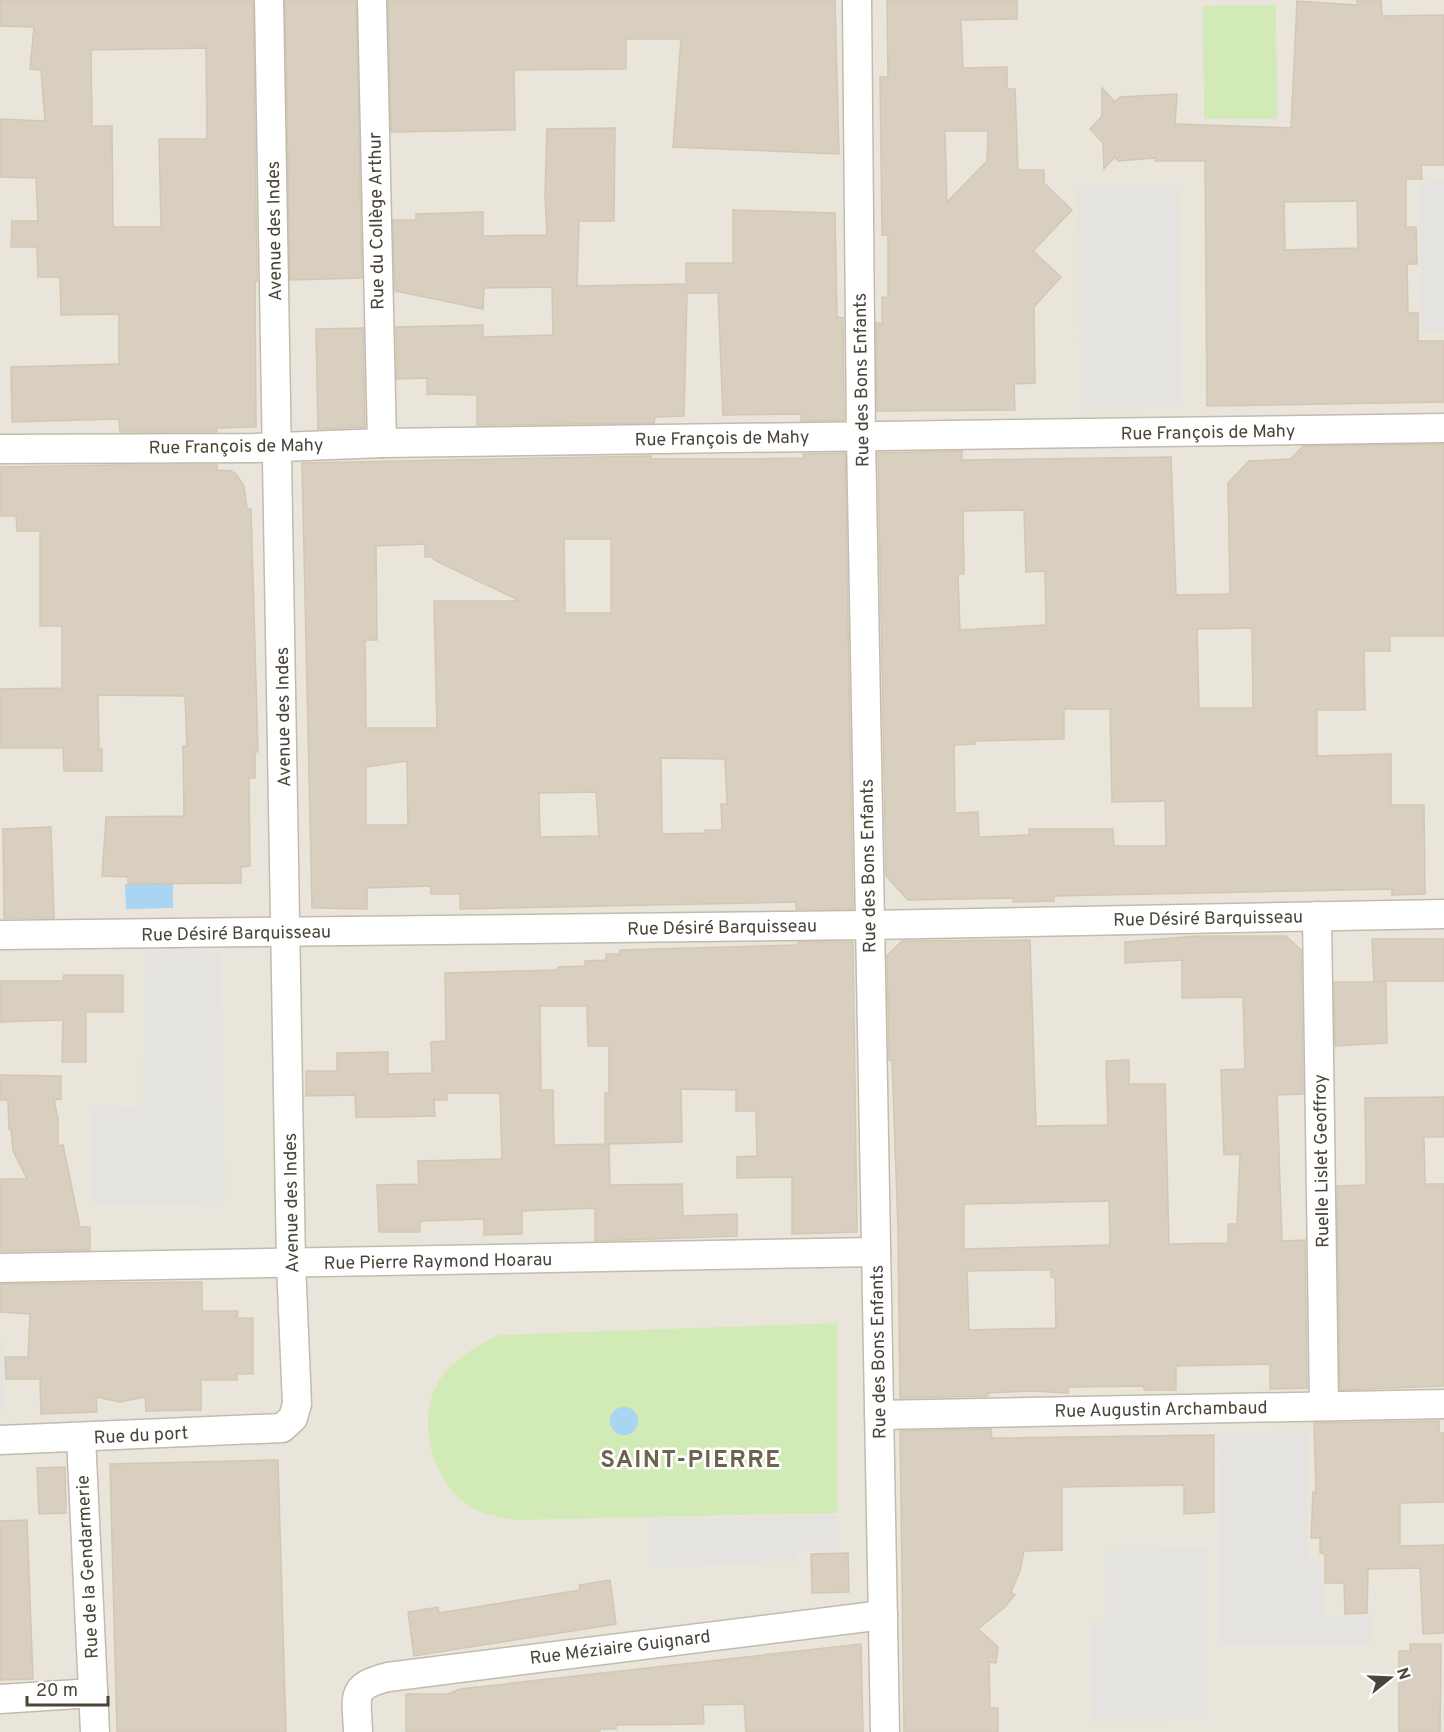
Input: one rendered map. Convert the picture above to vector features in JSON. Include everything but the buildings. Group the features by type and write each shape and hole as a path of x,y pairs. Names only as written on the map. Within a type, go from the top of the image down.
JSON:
{"street":[{"name":"Avenue des Indes","path":"269,0 279,447 291,1264 297,1404 293,1418 282,1428"},
{"name":"Rue du Collège Arthur","path":"372,0 382,443"},
{"name":"Rue des Bons Enfants","path":"857,0 861,436 885,1732"},
{"name":"Rue François de Mahy","path":"0,449 279,447 382,443 1444,428"},
{"name":"Rue Désiré Barquisseau","path":"0,935 869,925 1444,914"},
{"name":"Ruelle Lislet Geoffroy","path":"1317,916 1324,1405"},
{"name":"Rue Pierre Raymond Hoarau","path":"0,1268 876,1252"},
{"name":"Rue Augustin Archambaud","path":"879,1415 1444,1404"},
{"name":"Rue du port","path":"0,1440 282,1428"},
{"name":"Rue de la Gendarmerie","path":"81,1437 95,1732"},
{"name":"Rue Méziaire Guignard","path":"357,1732 359,1689 366,1682 388,1677 883,1615"},
{"path":"0,1699 93,1693"}],"shaded area":[{"path":"0,0 1444,0 1444,1732 0,1732"},
{"path":"1444,181 1444,332 1422,332 1418,182"},
{"path":"1178,184 1182,408 1081,409 1077,186"},
{"path":"145,951 221,953 225,1202 92,1205 90,1106 143,1107"},
{"path":"0,1337 2,1337 4,1414 0,1414"},
{"path":"1307,1431 1308,1562 1323,1562 1324,1616 1371,1615 1371,1645 1219,1645 1218,1433"},
{"path":"838,1515 839,1550 795,1551 795,1561 650,1568 650,1519"},
{"path":"1208,1548 1206,1720 1092,1721 1091,1622 1106,1622 1104,1551"}],"green space":[{"path":"1276,5 1277,119 1204,119 1203,6"},
{"path":"837,1323 838,1513 514,1520 478,1511 463,1501 450,1488 433,1454 428,1417 431,1399 438,1383 457,1360 499,1335"}],"water":[{"path":"125,884 173,884 173,908 126,909"},
{"path":"624,1407 634,1411 638,1421 634,1431 624,1435 614,1431 610,1421 614,1411"}],"district":[{"name":"SAINT-PIERRE","path":"691,1459"}]}
